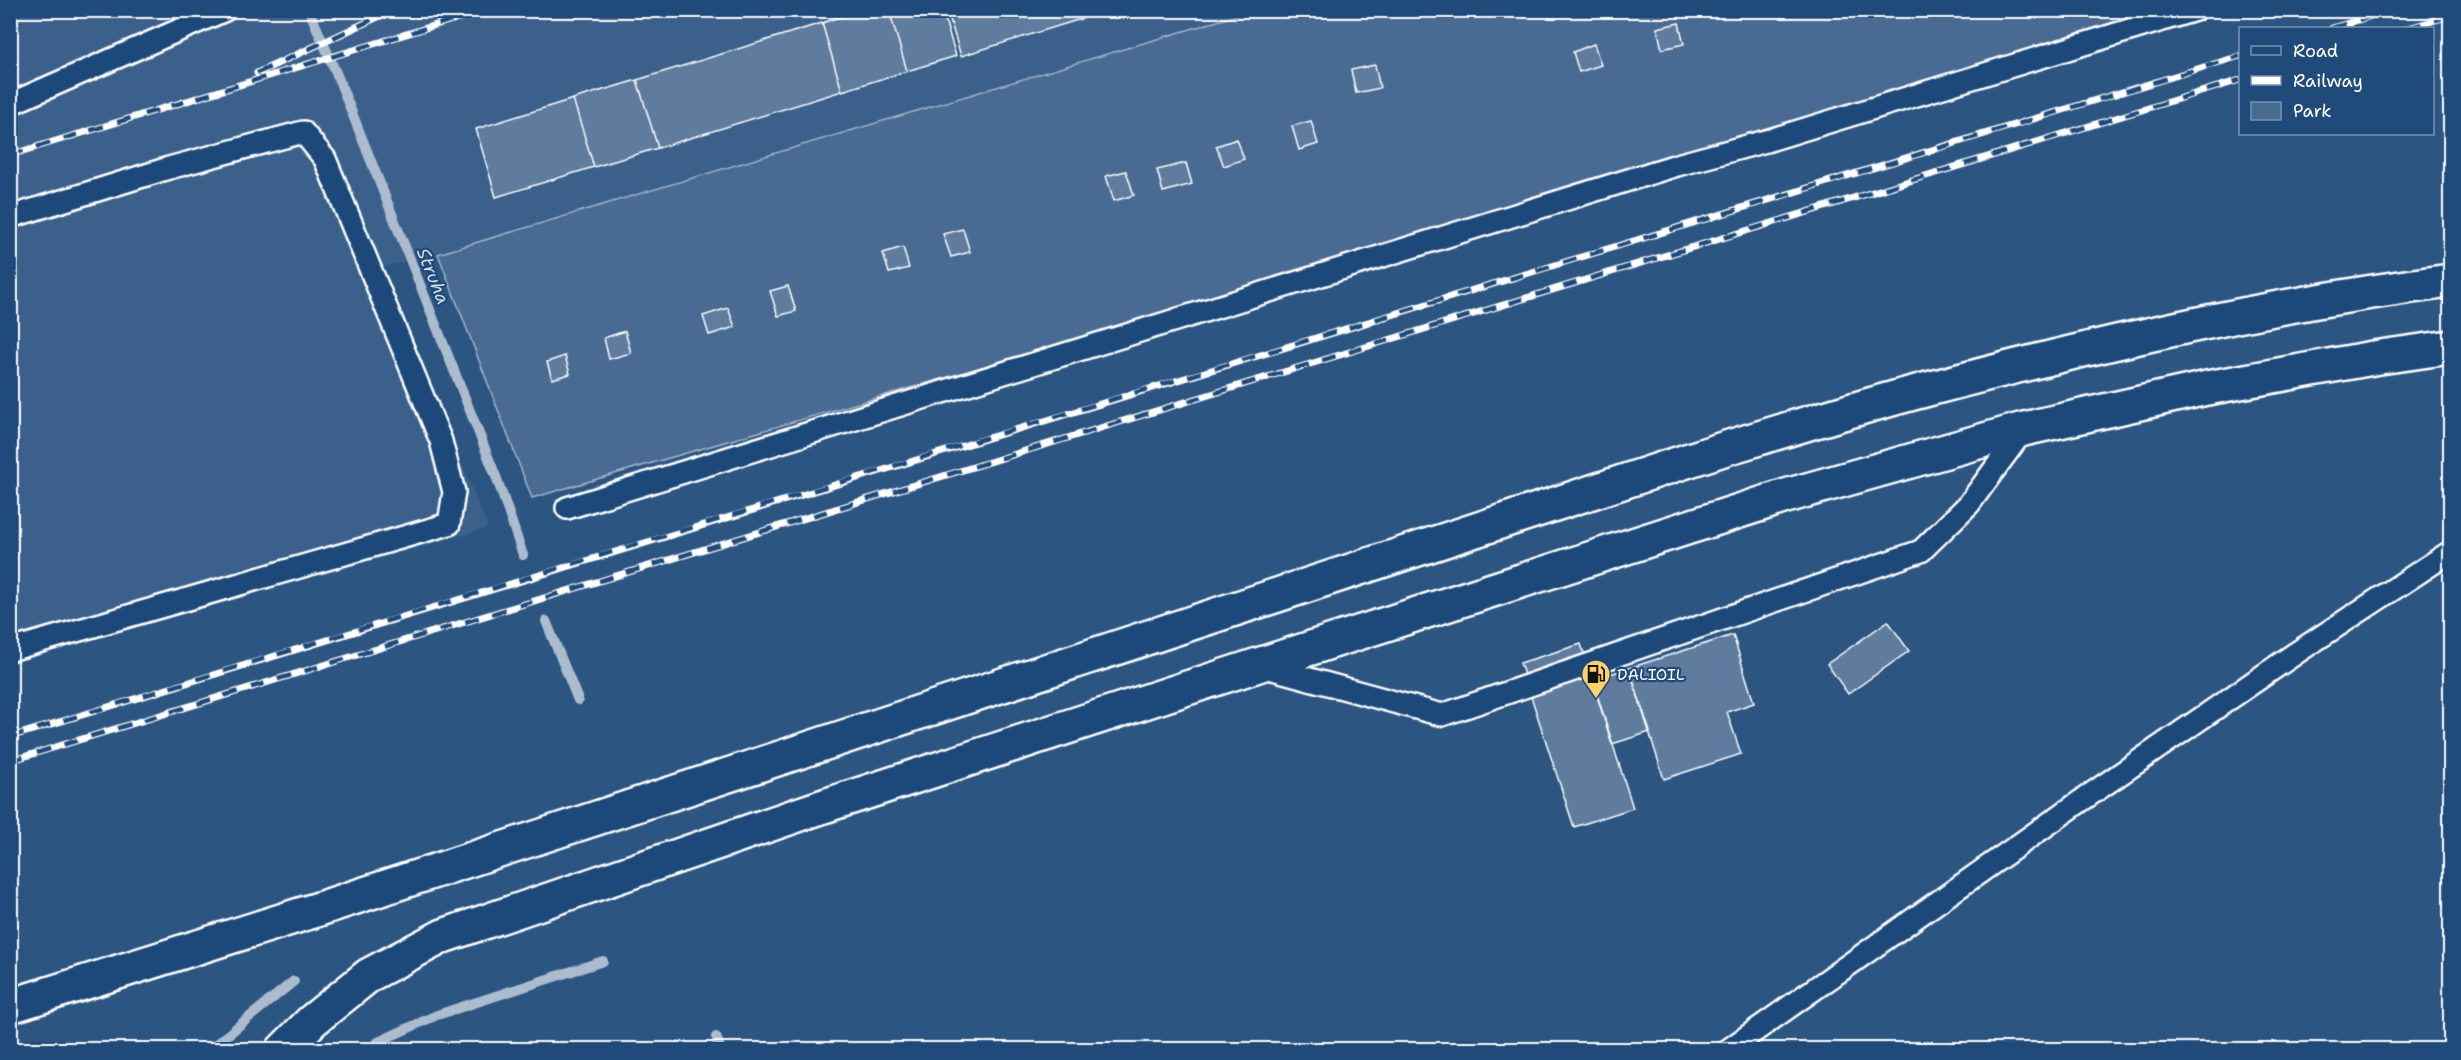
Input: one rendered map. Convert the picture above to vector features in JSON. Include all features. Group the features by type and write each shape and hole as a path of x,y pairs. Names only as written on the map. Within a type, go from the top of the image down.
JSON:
{"main road":[{"path":"10,1006 319,909 1734,446 1930,388 2191,325 2361,292 2451,280"},
{"path":"283,1050 312,1021 369,975 443,936 821,807 1258,665 1786,496 2024,429 2207,388 2373,358 2451,347"}],"lane":[{"path":"10,104 225,10"},
{"path":"567,508 1666,169 1766,141 2195,10"},
{"path":"10,217 169,168 303,132 325,159 441,441 454,492 449,524 10,650"},
{"path":"1258,665 1443,716 1921,551 1969,504 2024,429"},
{"path":"1728,1050 2078,803 2296,653 2451,552"}],"shaded area":[{"path":"11,11 1251,11 438,254 382,267 488,528 11,662"}],"green space":[{"path":"1251,11 2161,11 1215,299 532,498 438,254"}],"building":[{"path":"859,10 889,10 907,71 842,91 822,23"},
{"path":"889,10 942,10 956,56 907,71"},
{"path":"947,10 1110,10 961,56"},
{"path":"822,23 842,91 658,148 637,80"},
{"path":"1679,23 1684,44 1662,49 1657,28"},
{"path":"1594,44 1601,65 1579,72 1573,52"},
{"path":"1375,65 1380,88 1356,93 1351,70"},
{"path":"637,80 658,148 594,167 573,99"},
{"path":"573,99 594,167 496,197 476,129"},
{"path":"1311,121 1318,144 1299,150 1292,126"},
{"path":"1237,139 1244,159 1224,166 1216,146"},
{"path":"1186,163 1192,184 1163,192 1157,170"},
{"path":"1126,171 1134,195 1114,201 1106,176"},
{"path":"963,229 970,252 951,257 943,234"},
{"path":"903,247 909,268 889,273 883,253"},
{"path":"788,286 796,311 778,316 770,291"},
{"path":"728,308 735,327 709,335 703,316"},
{"path":"625,331 631,353 609,359 604,338"},
{"path":"565,356 570,374 552,379 547,362"},
{"path":"1888,621 1909,651 1848,694 1827,664"},
{"path":"1733,635 1754,703 1727,712 1741,754 1664,779 1629,668"},
{"path":"1581,644 1633,808 1574,827 1520,663"},
{"path":"1629,668 1650,732 1612,744 1592,680"}],"waterway":[{"name":"Struha","path":"309,10 337,75 497,479 523,555"},
{"name":"Struha","path":"546,621 578,700"},
{"path":"370,1050 378,1042 437,1015 603,961"},
{"path":"209,1050 294,981"},
{"name":"Struha","path":"716,1037 721,1050"}],"railway":[{"path":"257,73 393,10"},
{"path":"10,155 485,10"},
{"path":"2335,27 2391,10"},
{"path":"2412,27 2450,16"},
{"path":"10,737 2239,56"},
{"path":"10,761 2239,80"}],"place":[{"name":"DALIOIL","path":"1596,700"}]}
